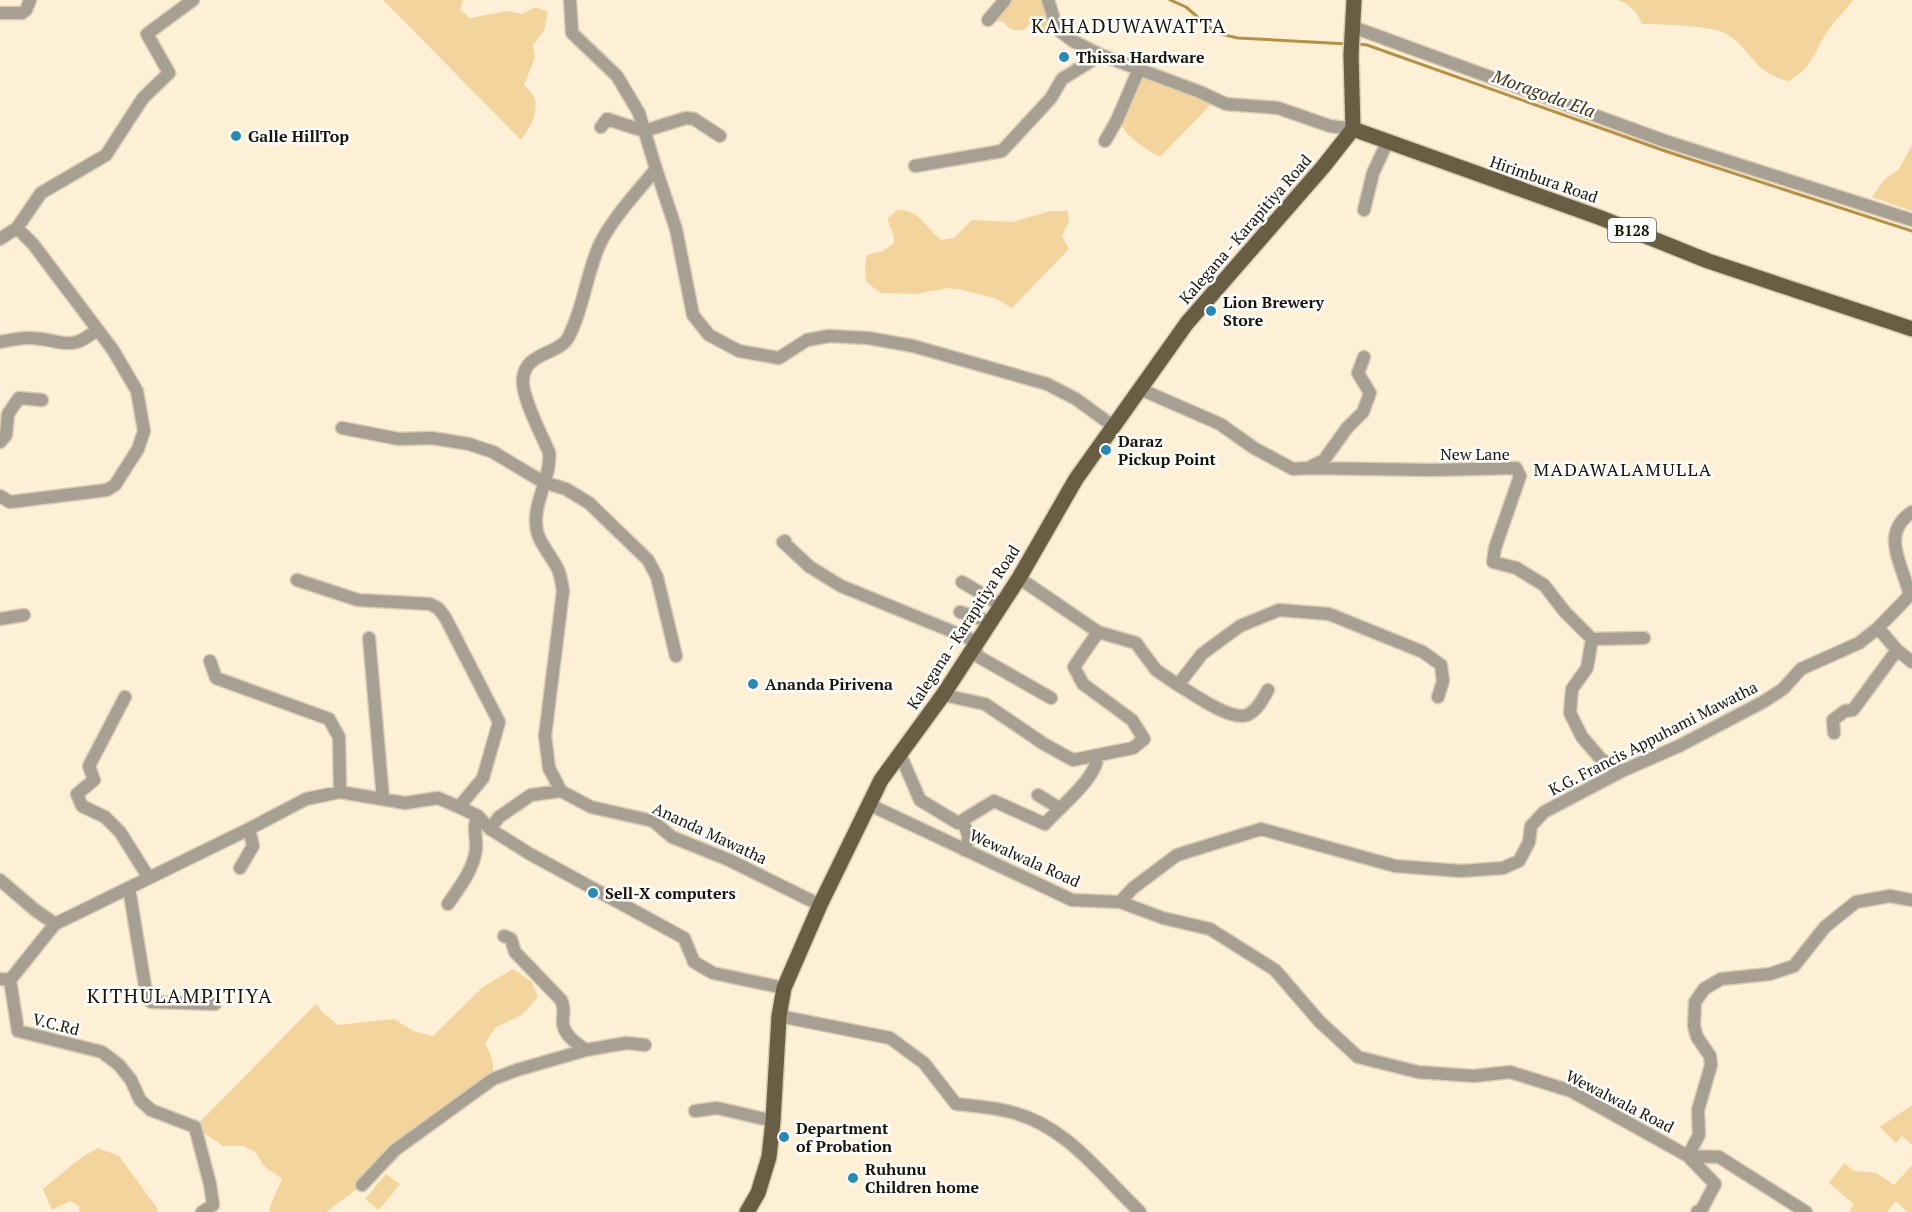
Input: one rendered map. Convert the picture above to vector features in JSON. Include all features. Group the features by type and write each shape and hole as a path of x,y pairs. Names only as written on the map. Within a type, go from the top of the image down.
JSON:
{"main road":[{"path":"1353,129 1351,55 1354,0"},
{"name":"Hirimbura Road","path":"1353,129 1601,218 1708,261 1912,329"},
{"name":"Kalegana - Karapitiya Road","path":"747,1212 758,1192 769,1157 779,1016 784,987 820,905 881,780 943,695 991,622 1076,479 1187,323 1323,167 1353,129"}],"street":[{"path":"0,13 22,13 26,10 30,0"},
{"path":"0,239 17,228 41,193 106,154 143,98 169,73 147,34 194,0"},
{"path":"570,0 572,33 617,76 639,113 676,229 693,315 709,336 739,351 779,358 807,340 829,336 868,338 914,346 1047,384 1076,399 1113,426"},
{"path":"988,20 1005,0"},
{"path":"1048,0 1057,29 1073,41 1101,55 1226,104 1278,108 1330,126 1353,129"},
{"path":"1353,31 1665,141 1912,220"},
{"path":"915,166 1002,151 1051,98 1062,79 1101,55"},
{"path":"1105,141 1117,120 1139,69"},
{"path":"601,128 607,118 644,131 686,118 693,119 720,136"},
{"path":"1364,210 1373,173 1388,143"},
{"path":"490,829 500,817 531,795 561,791 549,768 545,736 563,591 559,572 537,531 537,513 550,461 549,453 526,399 522,379 531,361 566,341 600,244 623,209 656,169"},
{"path":"0,496 10,502 108,490 115,485 138,449 144,431 137,391 113,350 33,244 17,228"},
{"path":"0,342 28,338 72,343 84,341 96,330"},
{"path":"1309,468 1324,460 1347,428 1363,412 1370,393 1358,373 1364,357"},
{"name":"New Lane","path":"1140,389 1220,424 1254,448 1293,470 1309,468 1431,470 1516,468 1520,476 1495,548 1493,562 1516,568 1544,585 1565,612 1592,639"},
{"path":"0,442 6,435 8,414 19,398 42,400"},
{"path":"342,428 399,439 432,438 469,444 494,452 543,482 566,489 589,503 648,560 657,577 676,656"},
{"name":"K.G. Francis Appuhami Mawatha","path":"1120,902 1133,888 1177,855 1261,829 1395,866 1461,871 1503,868 1519,861 1529,842 1531,826 1544,812 1763,702 1783,689 1801,669 1859,643 1878,628 1907,598 1909,593 1894,547 1899,525 1912,512"},
{"path":"785,541 783,542 810,567 841,586 976,645 979,657 1052,698"},
{"path":"1019,578 1098,632 1136,643 1156,670 1232,715 1246,715 1261,703 1268,690"},
{"path":"297,580 358,600 430,604 438,608 445,617 499,722 483,778 459,807"},
{"path":"962,582 1002,605"},
{"path":"1178,685 1202,654 1240,626 1279,610 1329,614 1423,652 1441,664 1443,681 1438,697"},
{"path":"960,612 991,622"},
{"path":"0,619 24,615"},
{"path":"1878,628 1897,650 1912,662"},
{"path":"943,695 985,704 1044,744 1073,760 1133,748 1144,739 1132,720 1083,684 1074,667 1098,632"},
{"path":"369,638 383,799"},
{"path":"1622,771 1600,759 1582,737 1570,713 1572,689 1587,668 1592,639 1644,638"},
{"path":"1834,733 1833,720 1845,711 1853,710 1897,650"},
{"path":"210,660 216,678 329,719 339,738 339,792"},
{"path":"124,697 90,766 94,780 77,794 82,806 105,817 120,832 149,878"},
{"path":"900,754 920,800 958,824 994,801 1045,824 1084,784 1098,764 1098,755"},
{"name":"Ananda Mawatha","path":"561,791 591,807 652,821 672,837 729,860 820,905"},
{"path":"5,979 55,924 306,799 339,792 405,803 438,798 459,807 478,816 490,829 530,854 684,938 694,962 712,973 784,987"},
{"path":"1038,795 1059,808"},
{"name":"Wewalwala Road","path":"868,804 1072,900 1120,902 1163,918 1210,929 1275,970 1318,1021 1358,1057 1418,1072 1474,1076 1509,1072 1571,1090 1688,1156 1719,1157 1806,1212"},
{"path":"448,904 465,881 476,850 474,824 478,816"},
{"path":"963,821 969,838 964,850"},
{"path":"240,868 253,846 249,829"},
{"path":"0,880 55,924"},
{"path":"129,888 147,998 151,1002 215,1004"},
{"path":"1697,1212 1702,1209 1715,1185 1688,1156 1699,1135 1698,1110 1712,1065 1710,1056 1697,1037 1694,1026 1695,1002 1704,989 1721,979 1770,974 1794,966 1825,927 1856,902 1890,896 1912,900"},
{"path":"504,936 511,939 515,952 561,1000 565,1007 563,1024 568,1036 586,1050"},
{"name":"V.C.Rd","path":"5,979 18,1031 102,1052 119,1065 131,1080 140,1100 151,1110 195,1127 213,1205 202,1212"},
{"path":"779,1016 890,1038 924,1063 956,1104 1011,1112 1054,1130 1094,1163 1140,1212"},
{"path":"362,1185 395,1150 493,1079 586,1050 626,1043 645,1045"},
{"path":"695,1111 717,1108 773,1121"}],"shaded area":[{"path":"383,0 463,0 460,10 470,18 507,11 522,14 536,7 548,12 544,31 533,45 535,57 524,85 534,97 536,108 530,126 521,140"},
{"path":"1005,0 1048,0 1057,29 1039,29 1029,24 1024,30 1015,30 1004,22 988,20"},
{"path":"1617,0 1853,0 1829,29 1809,63 1789,81 1777,78 1761,68 1736,41 1721,31 1699,27 1642,24 1633,9"},
{"path":"1139,69 1216,99 1160,157 1136,142 1117,120"},
{"path":"1912,145 1912,211 1872,197 1884,180 1899,169"},
{"path":"897,210 905,210 917,216 941,240 954,238 972,220 1012,222 1051,211 1068,211 1069,221 1062,236 1069,249 1012,308 997,299 948,288 916,294 881,293 866,282 867,255 883,251 894,243 888,218"},
{"path":"513,969 532,982 538,997 522,1015 496,1027 485,1043 492,1061 493,1079 448,1111 362,1185 326,1212 270,1212 269,1209 282,1179 264,1166 255,1152 244,1146 223,1146 195,1127 316,1004 338,1025 394,1019 413,1031 433,1036 483,987"},
{"path":"1912,1105 1912,1145 1902,1136 1896,1143 1880,1127"},
{"path":"98,1148 119,1156 158,1212 79,1212 80,1207 70,1201 52,1210 43,1189 82,1157"},
{"path":"1844,1163 1854,1171 1876,1173 1894,1185 1912,1165 1912,1212 1907,1212 1896,1201 1887,1212 1849,1212 1854,1204 1829,1183"},
{"path":"386,1174 400,1184 379,1210 365,1199"}],"waterway":[{"name":"Moragoda Ela","path":"1170,0 1186,7 1216,33 1238,38 1348,44"},
{"name":"Moragoda Ela","path":"1358,44 1367,45 1668,152 1912,231"}],"place":[{"name":"Thissa Hardware","path":"1064,57"},
{"name":"Galle HillTop","path":"236,136"},
{"name":"Lion Brewery Store","path":"1211,311"},
{"name":"Daraz Pickup Point","path":"1106,450"},
{"name":"Ananda Pirivena","path":"753,684"},
{"name":"Sell-X computers","path":"593,893"},
{"name":"Department of Probation","path":"784,1137"},
{"name":"Ruhunu Children home","path":"853,1178"}],"district":[{"name":"KAHADUWAWATTA","path":"1129,25"},
{"name":"MADAWALAMULLA","path":"1623,469"},
{"name":"KITHULAMPITIYA","path":"180,995"}]}
